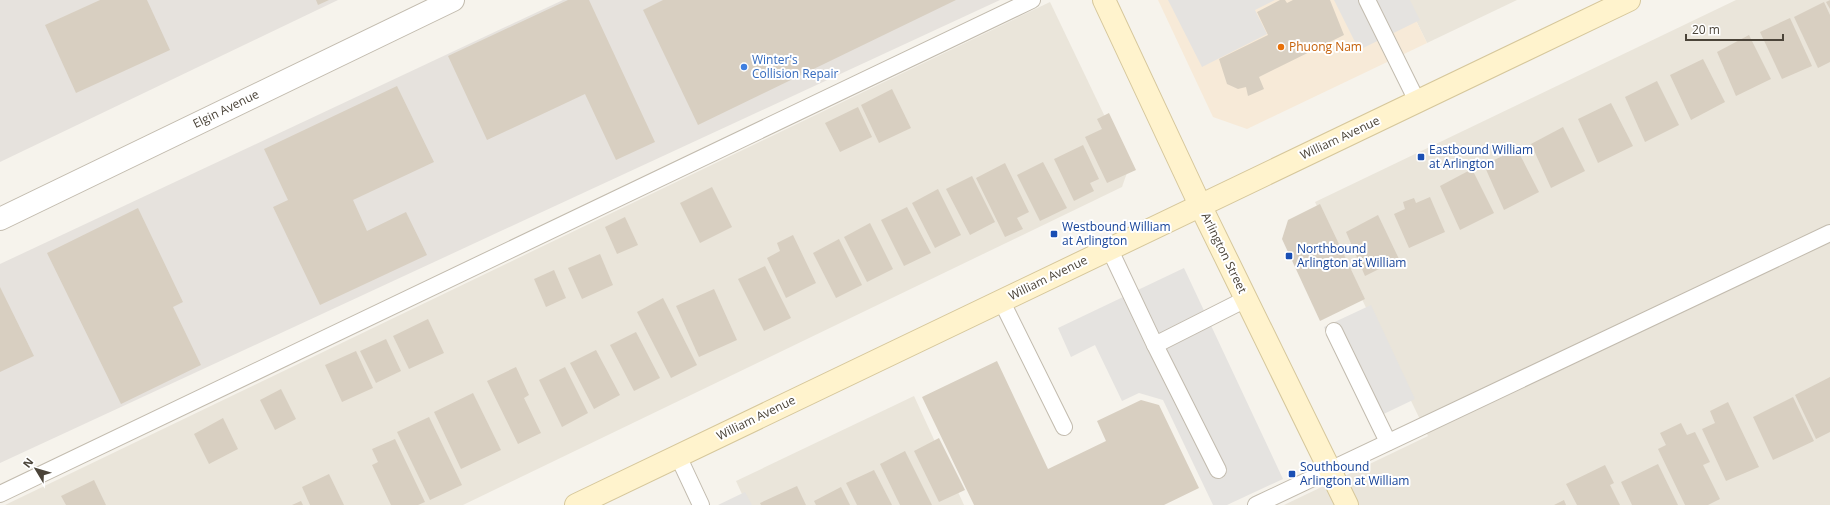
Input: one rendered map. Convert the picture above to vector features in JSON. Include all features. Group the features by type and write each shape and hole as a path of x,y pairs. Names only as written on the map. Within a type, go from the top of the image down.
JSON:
{"main road":[{"name":"Arlington Street","path":"1104,0 1200,204 1347,505"},
{"name":"William Avenue","path":"576,505 1200,204 1629,0"}],"street":[{"name":"Elgin Avenue","path":"2,213 453,0"}],"lane":[{"path":"0,494 1032,0"},
{"path":"1368,0 1417,101"},
{"path":"1256,505 1830,233"},
{"path":"1110,248 1155,345 1218,470"},
{"path":"1155,345 1246,299"},
{"path":"1001,300 1064,427"},
{"path":"1334,331 1388,442"},
{"path":"678,456 701,505"}],"shaded area":[{"path":"0,0 338,0 0,162"},
{"path":"563,0 1000,0 0,463 0,264"},
{"path":"1158,0 1406,0 1427,43 1247,129 1213,117"},
{"path":"1168,0 1275,0 1255,10 1267,34 1202,67"},
{"path":"1334,0 1410,0 1420,20 1359,50"},
{"path":"1406,0 1517,0 1427,43"},
{"path":"1736,0 1830,0 1830,505 1284,505 1428,436 1315,202"},
{"path":"1050,2 1129,167 1122,187 463,505 5,505"},
{"path":"1184,268 1283,479 1227,505 1213,505 1163,400 1139,393 1122,401 1095,345 1071,357 1058,328"},
{"path":"1371,305 1415,399 1369,421 1324,327"},
{"path":"914,396 964,505 747,505 736,481"},
{"path":"745,492 752,505 718,505"}],"building":[{"path":"100,0 147,0 170,50 76,93 45,25"},
{"path":"316,0 329,0 318,5"},
{"path":"568,0 589,0 655,142 616,160 585,94 487,140 448,56"},
{"name":"Winter's Collision Repair","path":"663,0 956,0 698,125 643,10"},
{"name":"Phuong Nam","path":"1280,0 1285,0 1287,3 1293,0 1330,0 1344,35 1259,77 1264,89 1248,96 1246,87 1238,89 1227,84 1219,59 1268,35 1257,12"},
{"path":"1830,0 1830,9 1826,2"},
{"path":"1824,2 1830,15 1830,62 1818,68 1794,17"},
{"path":"1790,18 1812,66 1782,79 1760,32"},
{"path":"1749,35 1771,79 1736,96 1717,52"},
{"path":"1703,59 1725,102 1691,120 1670,75"},
{"path":"1657,81 1679,125 1645,142 1625,97"},
{"path":"397,86 434,162 353,200 367,231 406,212 427,255 320,305 273,207 288,200 264,149"},
{"path":"892,89 911,128 879,143 861,105"},
{"path":"1611,103 1633,146 1598,163 1578,119"},
{"path":"858,107 872,137 840,152 825,123"},
{"path":"1109,113 1136,170 1107,183 1085,137 1102,129 1097,119"},
{"path":"1563,127 1585,171 1551,188 1531,144"},
{"path":"1083,145 1099,179 1090,183 1094,191 1074,201 1054,159"},
{"path":"1517,149 1539,192 1504,210 1484,165"},
{"path":"1043,162 1067,208 1040,221 1017,175"},
{"path":"1005,163 1029,212 1017,218 1023,229 1005,237 976,178"},
{"path":"1472,169 1494,213 1460,230 1440,186"},
{"path":"972,176 995,222 970,235 946,189"},
{"path":"712,187 732,227 700,243 680,203"},
{"path":"938,189 961,235 935,248 912,203"},
{"path":"1430,197 1445,232 1409,248 1394,214 1405,209 1403,202 1414,198 1416,203"},
{"path":"1320,204 1365,299 1320,321 1282,239 1288,220"},
{"path":"907,207 931,253 904,266 881,220"},
{"path":"138,208 183,302 173,307 201,365 121,404 47,253"},
{"path":"1378,215 1399,259 1365,276 1346,232"},
{"path":"625,217 638,245 617,254 605,227"},
{"path":"870,223 893,269 867,282 844,237"},
{"path":"793,235 816,283 786,298 767,258 780,251 777,243"},
{"path":"839,239 862,285 836,298 813,253"},
{"path":"600,254 613,285 582,299 568,268"},
{"path":"765,266 791,318 764,331 738,279"},
{"path":"554,270 566,298 546,307 534,279"},
{"path":"0,287 34,356 0,372"},
{"path":"714,289 737,340 699,357 676,306"},
{"path":"663,298 697,365 671,378 637,312"},
{"path":"428,319 444,353 409,369 393,336"},
{"path":"636,332 660,378 634,391 610,345"},
{"path":"386,339 401,371 376,383 360,351"},
{"path":"596,350 620,395 594,409 570,363"},
{"path":"356,351 373,388 342,402 325,365"},
{"path":"997,361 1048,469 1106,441 1097,421 1141,400 1159,405 1199,488 1164,505 974,505 922,397"},
{"path":"516,367 529,395 524,398 541,433 518,444 487,381"},
{"path":"565,367 588,413 562,427 539,380"},
{"path":"1830,377 1830,432 1816,439 1795,395"},
{"path":"281,389 296,419 275,430 260,400"},
{"path":"473,393 501,450 461,469 434,412"},
{"path":"1793,397 1814,441 1773,460 1753,417"},
{"path":"1728,402 1759,467 1726,481 1702,429 1715,423 1710,411"},
{"path":"429,417 462,485 430,500 397,432"},
{"path":"223,418 238,449 209,464 194,434"},
{"path":"1681,423 1687,435 1695,432 1710,462 1703,465 1720,499 1708,505 1685,505 1658,449 1666,445 1660,433"},
{"path":"939,438 965,490 939,502 914,451"},
{"path":"395,439 425,502 418,505 391,505 372,465 378,462 372,449"},
{"path":"905,451 932,505 900,505 880,464"},
{"path":"1658,464 1678,505 1632,505 1621,482"},
{"path":"1605,465 1614,483 1610,485 1620,505 1577,505 1566,484"},
{"path":"874,470 892,505 857,505 846,483"},
{"path":"329,474 344,505 310,505 302,487"},
{"path":"94,480 106,505 66,505 61,496"},
{"path":"797,486 806,505 761,505 760,503"},
{"path":"841,487 850,505 816,505 814,501"},
{"path":"1564,500 1566,505 1554,505"},
{"path":"301,501 303,505 292,505"}],"place":[{"name":"Phuong Nam","path":"1281,47"},
{"name":"Winter's Collision Repair","path":"744,67"},
{"name":"Eastbound William at Arlington","path":"1421,157"},
{"name":"Westbound William at Arlington","path":"1054,234"},
{"name":"Northbound Arlington at William","path":"1289,256"},
{"name":"Southbound Arlington at William","path":"1292,474"}]}
